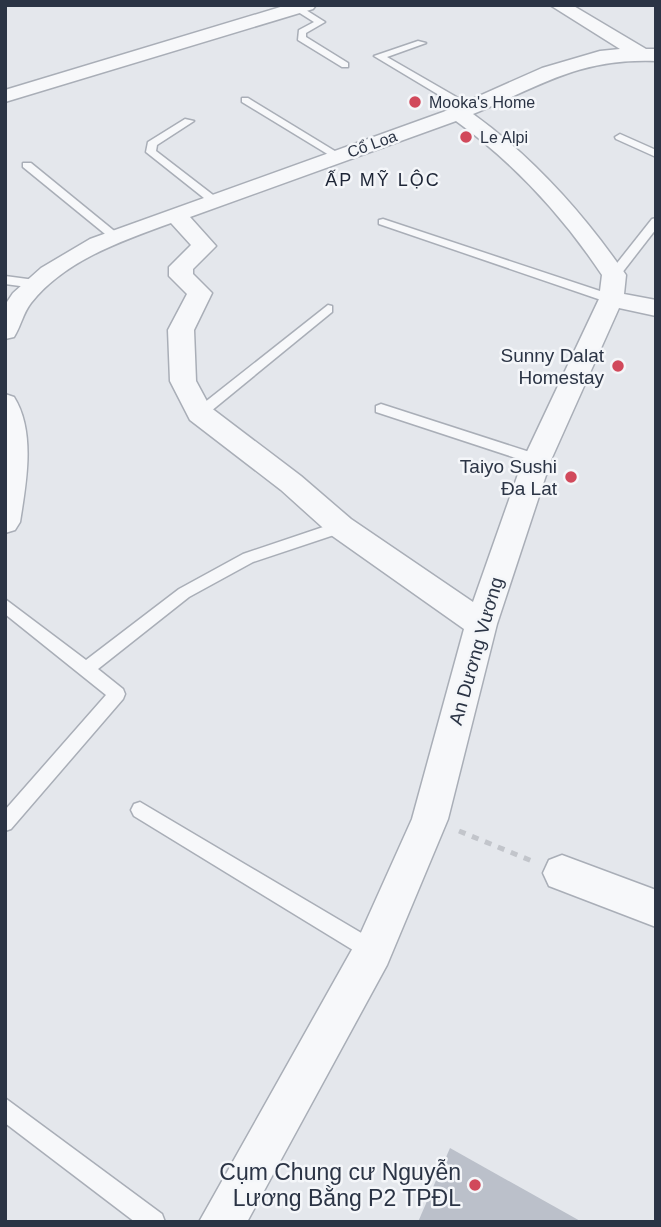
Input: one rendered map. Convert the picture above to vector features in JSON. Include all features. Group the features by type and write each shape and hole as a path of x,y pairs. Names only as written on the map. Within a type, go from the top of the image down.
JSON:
{"street":[{"name":"Cổ Loa","path":"559,5 649,54"},
{"path":"5,96 303,7"},
{"name":"Cổ Loa","path":"5,331 20,300 35,285 80,251 114,236 463,110 561,66 598,57 649,54"},
{"path":"463,110 496,139 593,242 612,287 656,308"},
{"path":"175,214 204,246 181,267 181,276 200,293 181,330 183,381 200,413 291,483 341,527 481,624"},
{"name":"An Dương Vương","path":"222,1222 373,951 429,819 481,624 537,460 612,287"},
{"path":"5,403 14,441 14,466 5,522"},
{"path":"562,873 656,909"}],"lane":[{"path":"303,7 320,22 302,32 301,37 345,65"},
{"path":"421,43 379,56 463,110"},
{"path":"245,100 338,156"},
{"path":"189,121 152,144 151,152 213,200"},
{"path":"620,137 656,154"},
{"path":"27,165 114,236"},
{"path":"383,222 612,287 656,221"},
{"path":"5,280 35,285"},
{"path":"200,413 328,309"},
{"path":"381,409 537,460"},
{"path":"86,669 184,593 248,558 341,527"},
{"path":"5,605 117,694 5,823"},
{"path":"140,810 373,951"},
{"path":"5,1109 154,1222"}],"path":[{"path":"429,819 562,873"}],"building":[{"name":"Cụm Chung cư Nguyễn Lương Bằng P2 TPĐL","path":"450,1148 582,1222 418,1222"}],"place":[{"name":"Mooka's Home","path":"415,102"},
{"name":"Le Alpi","path":"466,137"},
{"name":"Sunny Dalat Homestay","path":"618,366"},
{"name":"Taiyo Sushi Đa Lat","path":"571,477"},
{"name":"Cụm Chung cư Nguyễn Lương Bằng P2 TPĐL","path":"475,1185"}],"district":[{"name":"ẤP MỸ LỘC","path":"383,180"}]}
